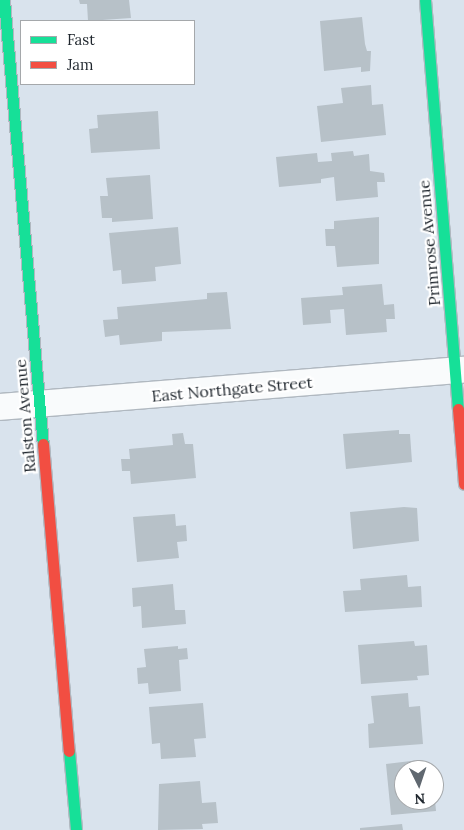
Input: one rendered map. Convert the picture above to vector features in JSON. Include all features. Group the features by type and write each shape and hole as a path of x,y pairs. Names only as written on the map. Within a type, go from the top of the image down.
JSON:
{"street":[{"name":"Ralston Avenue","path":"4,0 41,405 76,830"},
{"name":"Primrose Avenue","path":"425,0 460,371 464,484"},
{"name":"East Northgate Street","path":"0,407 460,371"}],"building":[{"path":"79,0 129,0 131,18 88,20 87,4 80,4"},
{"path":"362,17 365,44 367,51 371,51 370,71 361,72 361,67 324,71 320,21"},
{"path":"371,85 372,105 383,104 386,135 321,142 317,106 343,103 341,88"},
{"path":"158,111 160,149 91,153 89,129 98,128 97,115"},
{"path":"353,151 354,156 369,154 370,171 384,173 385,182 377,182 378,197 336,201 334,177 321,179 321,183 279,187 276,157 317,153 318,162 332,161 331,153"},
{"path":"150,175 153,219 112,222 112,218 102,218 100,196 108,196 106,178"},
{"path":"379,217 379,264 337,267 335,246 326,246 325,229 334,229 334,221"},
{"path":"178,227 181,264 155,267 156,281 122,284 121,270 113,271 109,233"},
{"path":"382,284 384,305 394,304 395,319 386,319 387,332 346,335 344,309 330,310 331,323 303,325 301,298 343,295 342,287"},
{"path":"227,292 231,329 162,332 162,341 120,345 119,335 105,337 103,320 118,319 117,307 207,299 207,293"},
{"path":"399,430 399,434 410,434 412,462 346,469 343,434"},
{"path":"183,433 185,444 193,444 196,478 131,484 130,471 122,471 121,459 130,459 129,449 173,445 172,434"},
{"path":"404,507 417,508 419,541 353,549 350,512"},
{"path":"175,514 176,526 186,525 187,541 177,542 179,558 137,562 133,517"},
{"path":"407,575 408,587 421,586 422,607 345,612 343,591 361,590 360,579"},
{"path":"173,584 175,610 185,610 186,624 142,628 141,606 133,607 132,588"},
{"path":"414,641 415,646 427,645 429,675 417,676 418,680 361,684 358,645"},
{"path":"178,646 178,649 187,648 188,659 179,660 181,691 149,694 148,683 138,684 137,668 146,667 144,649"},
{"path":"408,693 409,707 420,706 423,744 369,748 368,724 374,723 371,696"},
{"path":"203,703 206,738 194,739 196,757 161,759 160,743 152,744 149,707"},
{"path":"394,763 394,810 436,811 391,815 386,764"},
{"path":"200,781 202,803 216,802 218,823 202,824 203,829 158,830 159,784"},
{"path":"402,824 403,830 360,830 360,828"}],"traffic: fast":[{"path":"4,0 43,444"},
{"path":"425,0 458,409"},
{"path":"69,751 76,830"}],"traffic: jam":[{"path":"458,409 464,484"},
{"path":"43,444 69,751"}]}
